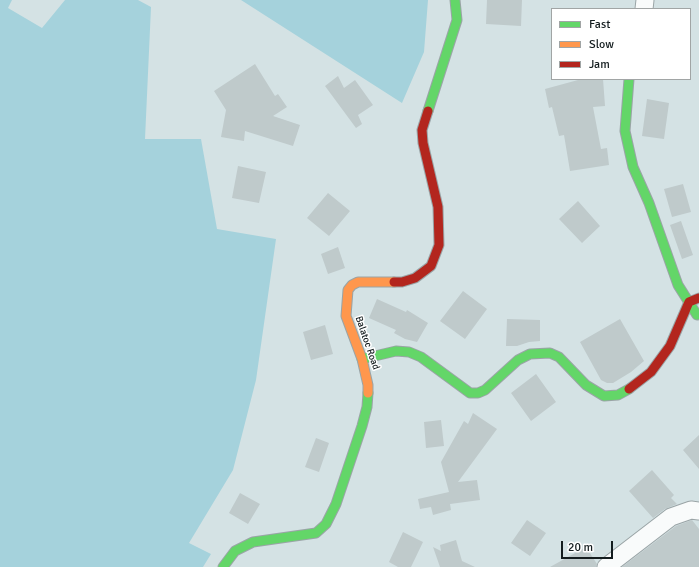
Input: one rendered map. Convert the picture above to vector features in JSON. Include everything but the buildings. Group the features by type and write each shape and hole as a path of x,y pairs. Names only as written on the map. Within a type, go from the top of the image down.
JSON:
{"main road":[{"name":"Balatoc Road","path":"223,567 229,557 242,547 266,539 316,533 326,524 336,504 365,413 368,385 362,359 351,333 346,316 348,290 352,284 358,282 383,283 409,280 431,266 439,245 438,207 423,143 422,130 457,20 455,0"},
{"path":"629,80 625,131 632,167 649,203 678,285 699,318"},
{"path":"362,359 396,351 409,352 421,357 442,374 470,393 478,393 485,390 518,360 530,354 550,353 559,357 586,385 604,396 618,395 633,387 651,372 670,346 689,302 699,298"}],"street":[{"path":"606,567 672,517 691,510 699,511"}],"shaded area":[{"path":"0,0 12,0 8,8 42,28 65,0 138,0 151,7 145,139 201,139 217,229 276,239 256,380 233,470 189,543 211,554 203,567 0,567"},
{"path":"241,0 428,0 424,52 402,103"}],"traffic: fast":[{"path":"428,111 457,20 455,0"},
{"path":"629,80 625,131 633,167 649,203 678,285 697,315"},
{"path":"362,359 396,351 409,352 421,357 470,393 478,393 485,390 518,360 530,354 550,353 559,357 586,385 604,396 618,395 629,389"},
{"path":"223,567 235,551 253,542 316,533 326,524 336,504 362,426 367,407 368,393"}],"traffic: slow":[{"path":"368,393 368,385 362,359 346,316 348,290 352,285 358,282 394,282"}],"traffic: jam":[{"path":"394,282 402,282 415,278 431,266 439,245 438,207 423,143 422,130 428,111"},
{"path":"629,389 651,372 670,346 689,302 699,298"}]}
